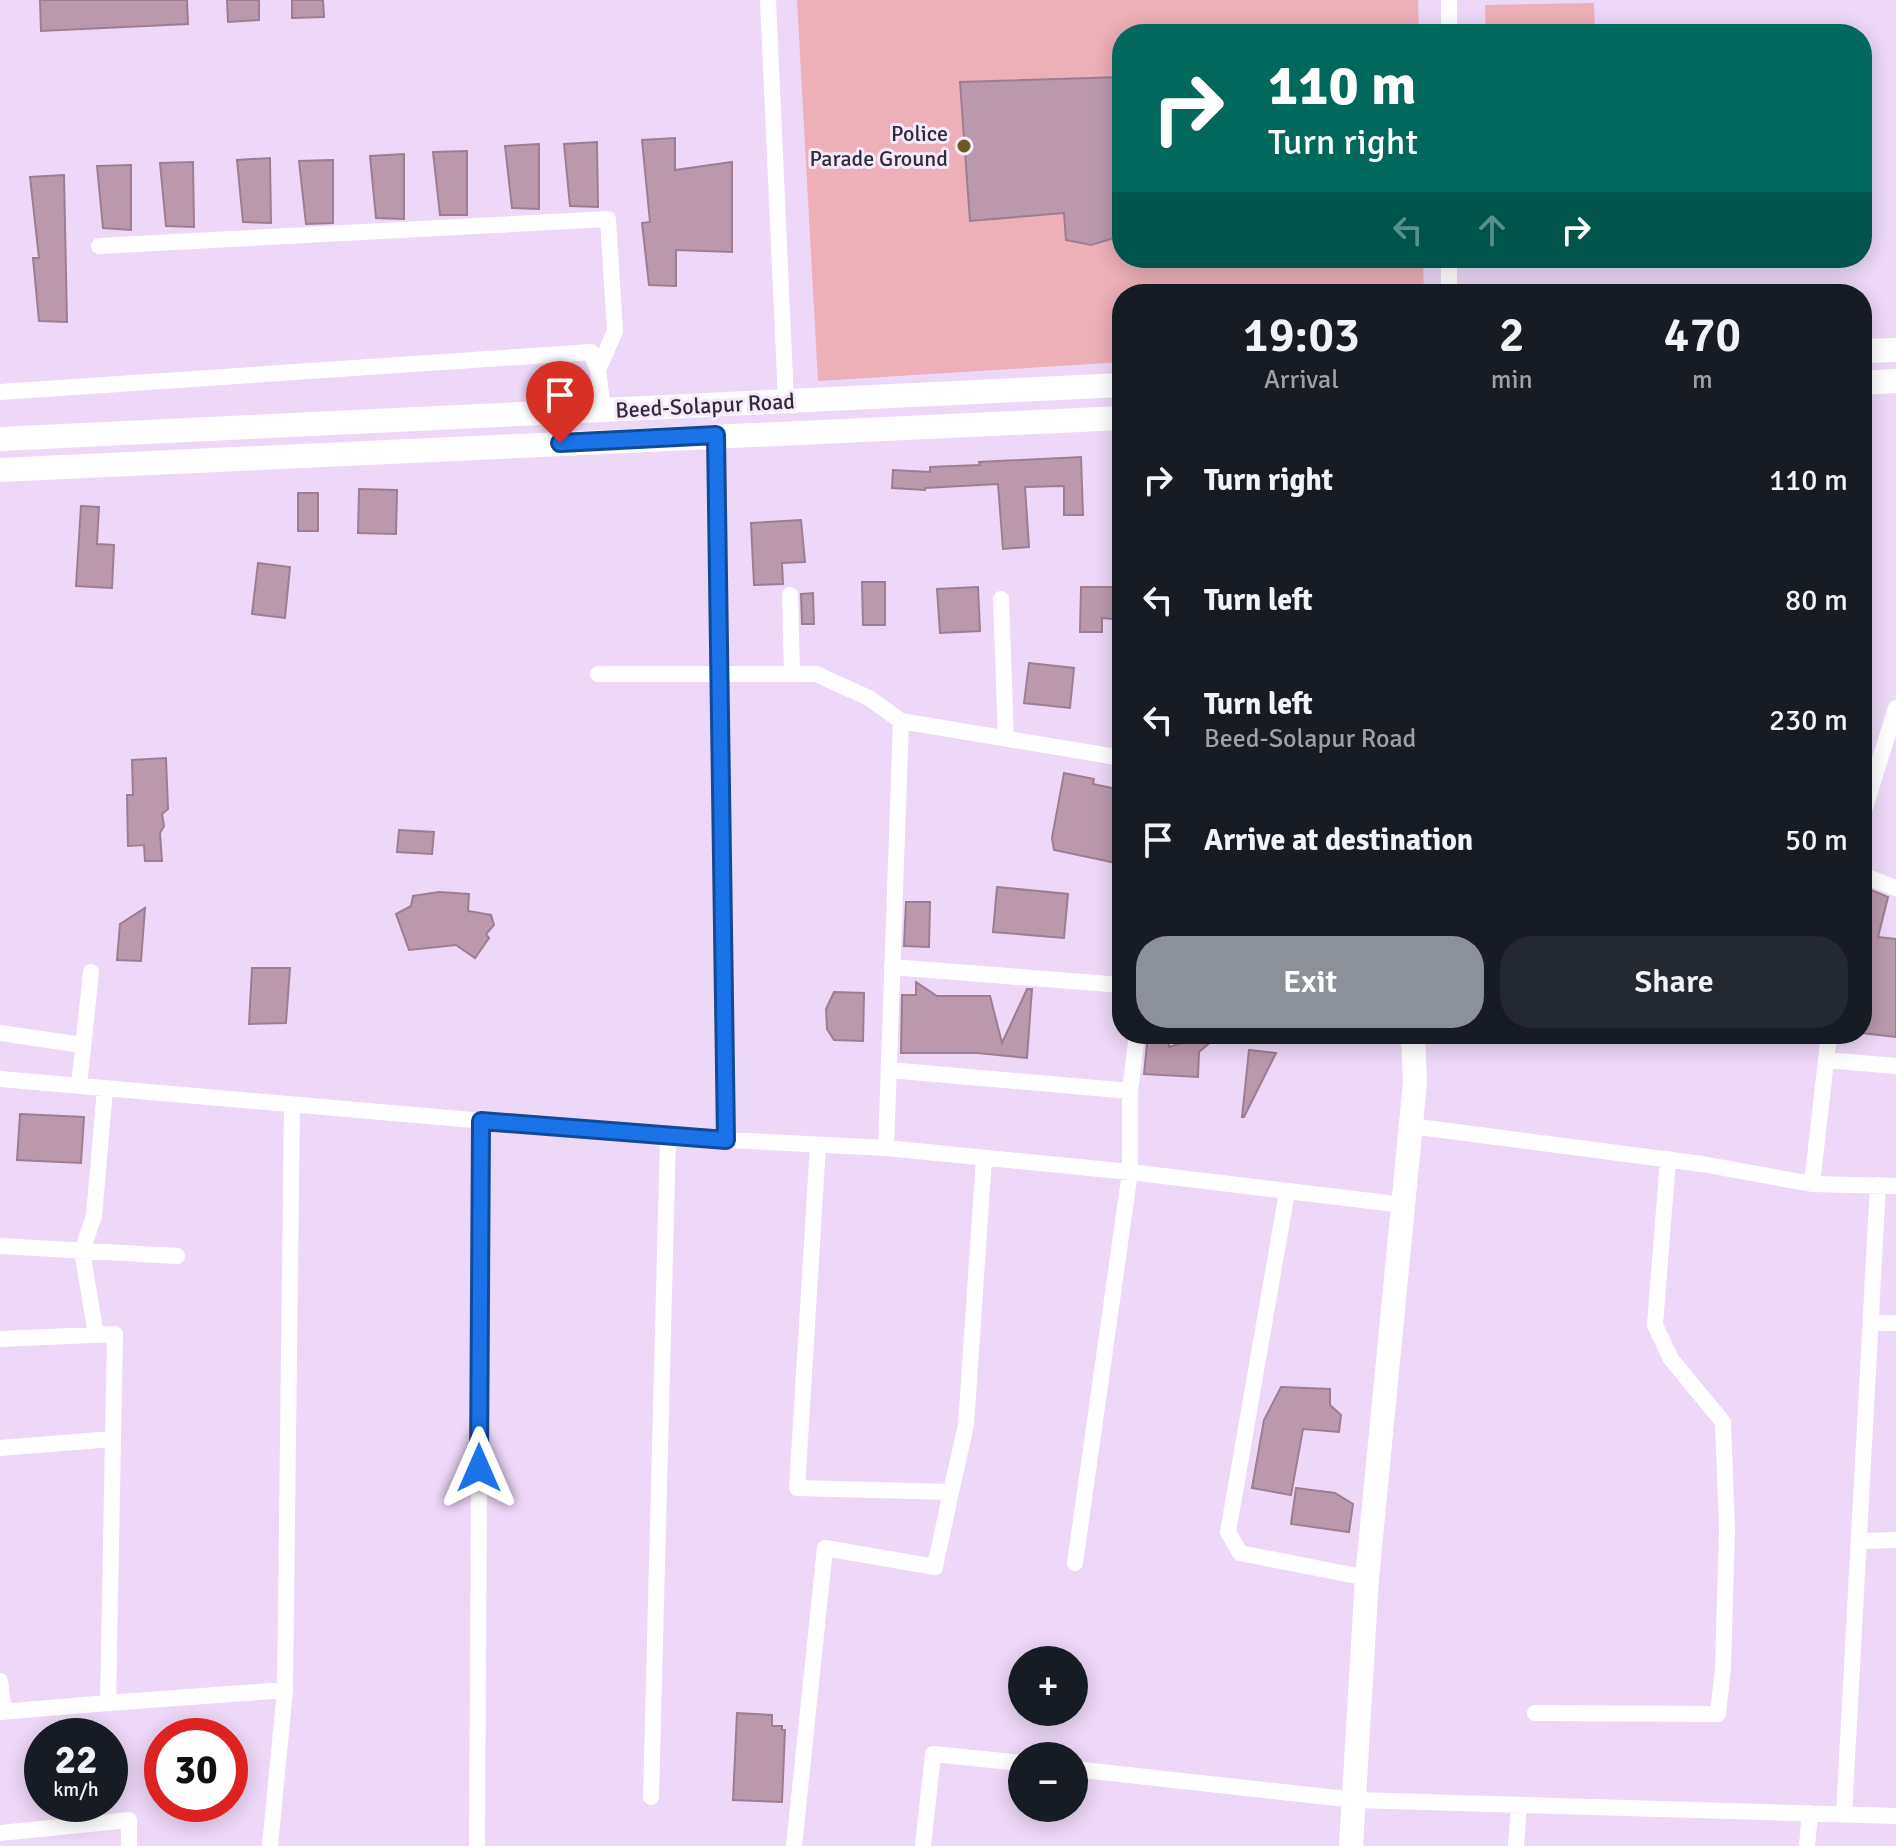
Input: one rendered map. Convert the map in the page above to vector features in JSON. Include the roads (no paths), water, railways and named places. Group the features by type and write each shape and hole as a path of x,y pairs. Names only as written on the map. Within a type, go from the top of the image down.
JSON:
{"main road":[{"path":"1872,351 1896,350"},
{"path":"1872,382 1896,381"},
{"name":"Beed-Solapur Road","path":"0,439 1112,385"},
{"name":"Beed-Solapur Road","path":"0,470 1112,418"},
{"path":"1351,1846 1367,1578 1415,1082 1413,1044"}],"street":[{"path":"768,0 786,401"},
{"path":"1449,0 1449,24"},
{"path":"99,246 608,219 615,331 598,370"},
{"path":"0,392 591,352 598,370 603,410"},
{"path":"716,435 726,1140"},
{"path":"790,595 792,674"},
{"path":"1001,599 1006,739"},
{"path":"598,674 816,674 869,698 901,721 1112,756"},
{"path":"1872,785 1896,708"},
{"path":"886,1148 901,721"},
{"path":"1872,879 1896,888"},
{"path":"892,967 1112,984"},
{"path":"79,1086 91,972"},
{"path":"0,1033 82,1045"},
{"path":"1075,1563 1130,1172 1130,1091 1136,1044"},
{"path":"1812,1184 1828,1044"},
{"path":"1826,1060 1896,1066"},
{"path":"889,1070 1130,1091"},
{"path":"0,1079 668,1137 886,1148 1130,1172 1404,1205"},
{"path":"96,1335 82,1251 94,1216 105,1089"},
{"path":"270,1846 285,1690 292,1105"},
{"path":"477,1846 481,1121"},
{"path":"1411,1126 1668,1159 1812,1184 1896,1186"},
{"path":"651,1797 668,1137"},
{"path":"818,1145 797,1488 951,1492"},
{"path":"794,1846 825,1548 935,1567 966,1425 984,1158"},
{"path":"1535,1713 1718,1714 1723,1668 1727,1530 1723,1422 1671,1359 1655,1325 1668,1159"},
{"path":"1844,1814 1878,1185"},
{"path":"1287,1192 1228,1532 1240,1553 1367,1578"},
{"path":"0,1246 177,1256"},
{"path":"1872,1323 1896,1323"},
{"path":"0,1339 115,1334 108,1703"},
{"path":"0,1448 112,1439"},
{"path":"1859,1541 1896,1540"},
{"path":"0,1681 2,1712 285,1690"},
{"path":"923,1846 933,1754 1008,1762"},
{"path":"1088,1771 1355,1800 1896,1816"},
{"path":"1516,1846 1519,1805"},
{"path":"1807,1846 1810,1813"},
{"path":"0,1833 129,1820 129,1846"}],"place":[{"name":"Police Parade Ground","path":"964,146"}]}
